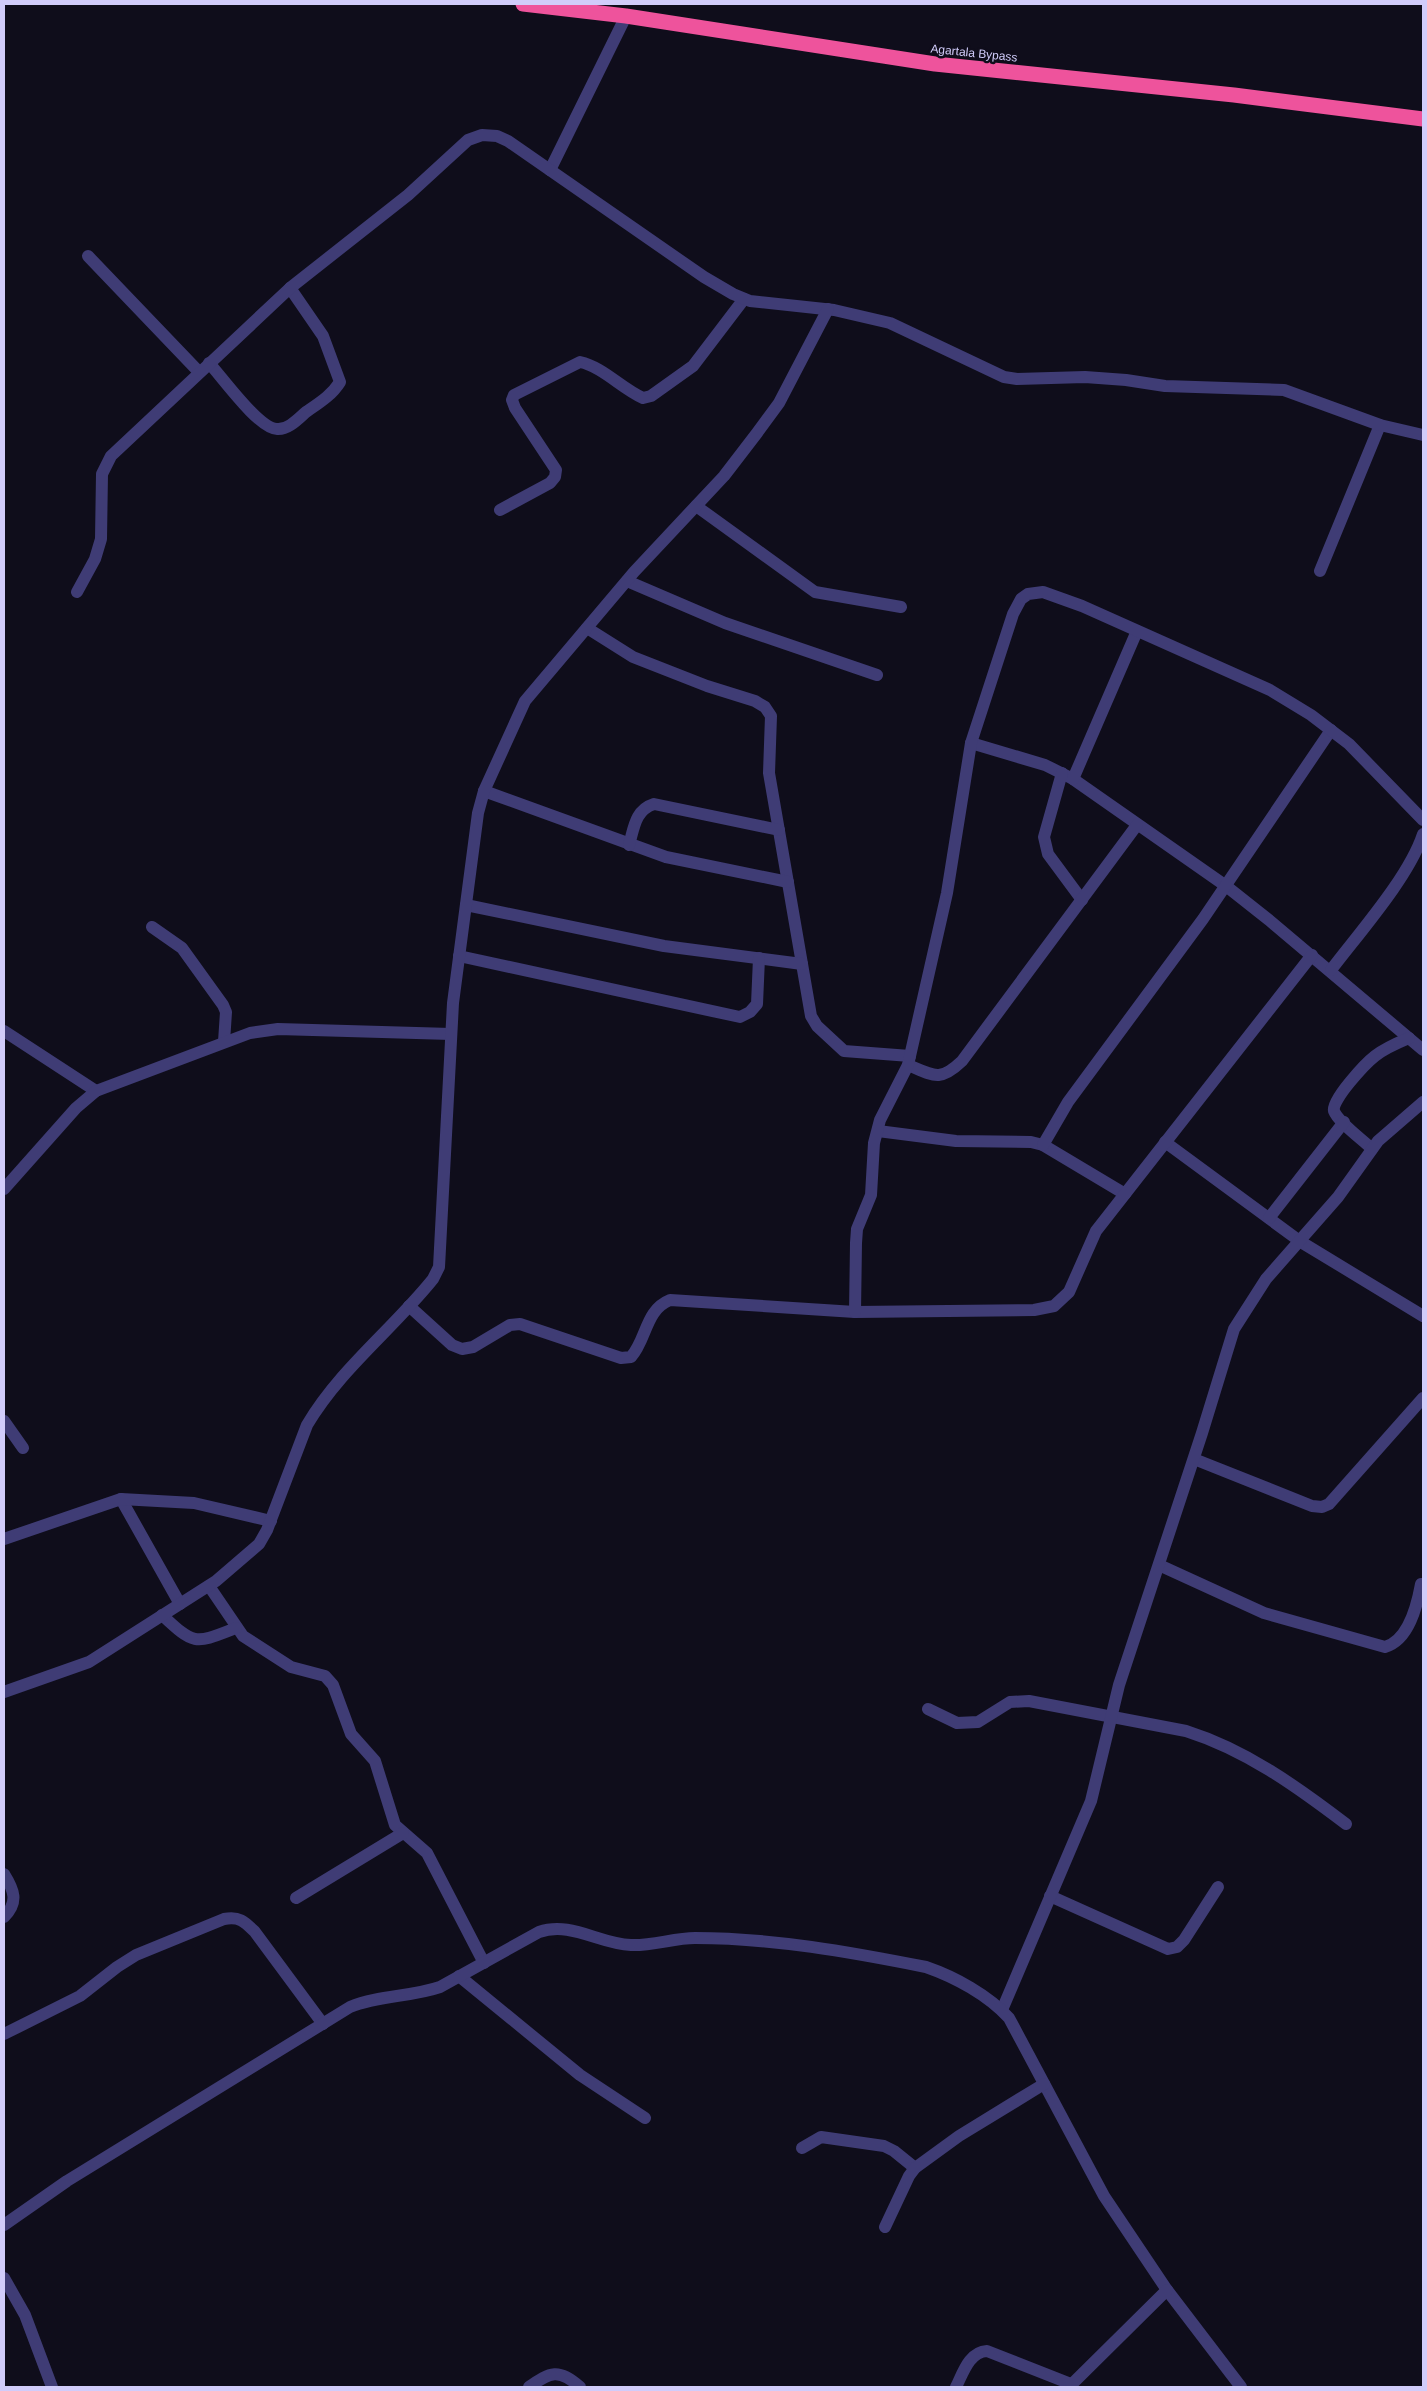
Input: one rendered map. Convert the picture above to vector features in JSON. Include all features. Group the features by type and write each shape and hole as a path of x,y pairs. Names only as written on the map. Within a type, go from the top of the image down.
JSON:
{"highway":[{"name":"Agartala Bypass","path":"523,4 626,16 935,64 1225,94 1423,119"}],"street":[{"path":"550,170 626,16"},
{"path":"77,592 95,559 101,540 102,474 111,456 290,288 408,195 468,140 482,135 497,136 508,141 704,276 744,299 772,305 828,309 890,323 1004,377 1016,379 1085,377 1126,380 1165,386 1274,389 1316,401 1380,425 1423,435"},
{"path":"88,256 199,372"},
{"path":"210,363 266,426 276,429 286,427 330,394 340,382 329,349 323,336 290,288"},
{"path":"500,510 550,483 555,477 556,470 515,408 512,400 514,395 580,362 591,364 632,393 643,398 651,396 694,366 744,299"},
{"path":"4,1692 89,1662 231,1570 258,1544 271,1521 307,1425 315,1411 339,1381 433,1279 439,1267 451,1034 459,956 478,813 484,791 525,701 627,581 724,476 779,403 828,309"},
{"path":"1320,571 1380,425"},
{"path":"696,506 815,592 901,607"},
{"path":"627,581 726,623 877,675"},
{"path":"855,1312 857,1229 871,1195 874,1143 880,1120 909,1060 947,893 972,743 1013,614 1021,599 1028,594 1043,592 1082,606 1270,690 1349,744 1423,820"},
{"path":"587,628 624,653 707,686 755,701 765,707 771,716 769,773 811,1016 838,1046 852,1052 909,1060 934,1077 949,1074 962,1061 1137,824"},
{"path":"1082,900 1048,854 1044,846 1044,837 1068,776 1137,631"},
{"path":"1043,1145 1068,1102 1226,886 1331,730"},
{"path":"972,743 1045,765 1068,776 1226,886 1331,970 1423,1050"},
{"path":"484,791 666,857 788,882"},
{"path":"629,844 639,813 645,807 654,804 779,830"},
{"path":"1331,970 1399,880 1419,849 1423,834"},
{"path":"466,905 664,946 802,964"},
{"path":"152,927 182,948 223,1005 226,1012 224,1042"},
{"path":"409,1306 452,1346 462,1349 473,1347 510,1325 520,1324 621,1358 631,1357 638,1349 652,1313 659,1304 670,1300 855,1312 1034,1310 1054,1306 1069,1292 1096,1231 1312,955"},
{"path":"459,956 740,1016 750,1012 758,1004 759,958"},
{"path":"4,1189 76,1108 96,1091 224,1042 259,1030 278,1029 451,1034"},
{"path":"4,1031 96,1091"},
{"path":"1372,1149 1334,1110 1339,1095 1373,1058 1409,1038"},
{"path":"1002,2010 1091,1801 1119,1684 1194,1458 1234,1329 1266,1279 1301,1242 1338,1197 1372,1149 1385,1134 1423,1103"},
{"path":"1269,1218 1344,1122"},
{"path":"878,1130 956,1141 1031,1142 1043,1145 1125,1194"},
{"path":"1166,1142 1301,1242 1423,1316"},
{"path":"1194,1458 1312,1506 1322,1507 1329,1504 1423,1398"},
{"path":"4,1420 23,1448"},
{"path":"4,1539 121,1499 194,1503 271,1521"},
{"path":"121,1499 180,1604"},
{"path":"1159,1565 1264,1612 1384,1647 1393,1645 1398,1640 1414,1614 1421,1584"},
{"path":"208,1586 243,1636 290,1666 326,1676 333,1685 351,1734 375,1761 395,1825 427,1853 484,1963"},
{"path":"162,1616 192,1640 203,1641 236,1628"},
{"path":"928,1709 957,1723 978,1722 1010,1702 1029,1701 1112,1715 1204,1736 1283,1777 1346,1824"},
{"path":"296,1898 403,1833"},
{"path":"4,1874 14,1890 12,1908 4,1917"},
{"path":"1050,1896 1168,1949 1177,1947 1184,1940 1218,1887"},
{"path":"4,2034 80,1996 117,1967 136,1955 224,1919 235,1917 243,1920 255,1932 323,2024"},
{"path":"4,2224 67,2181 350,2007 366,2000 427,1991 484,1963 538,1932 552,1928 566,1929 633,1945 696,1938 818,1947 926,1967 942,1972 993,2002 1002,2010 1009,2018 1104,2196 1167,2290 1241,2387"},
{"path":"459,1976 580,2075 645,2118"},
{"path":"885,2227 908,2176 915,2168 959,2136 1044,2084"},
{"path":"802,2148 821,2137 884,2146 894,2151 915,2168"},
{"path":"4,2278 28,2320 52,2387"},
{"path":"956,2387 972,2357 979,2352 987,2351 1070,2386 1167,2290"},
{"path":"529,2387 546,2375 556,2374 570,2378 580,2387"}]}
